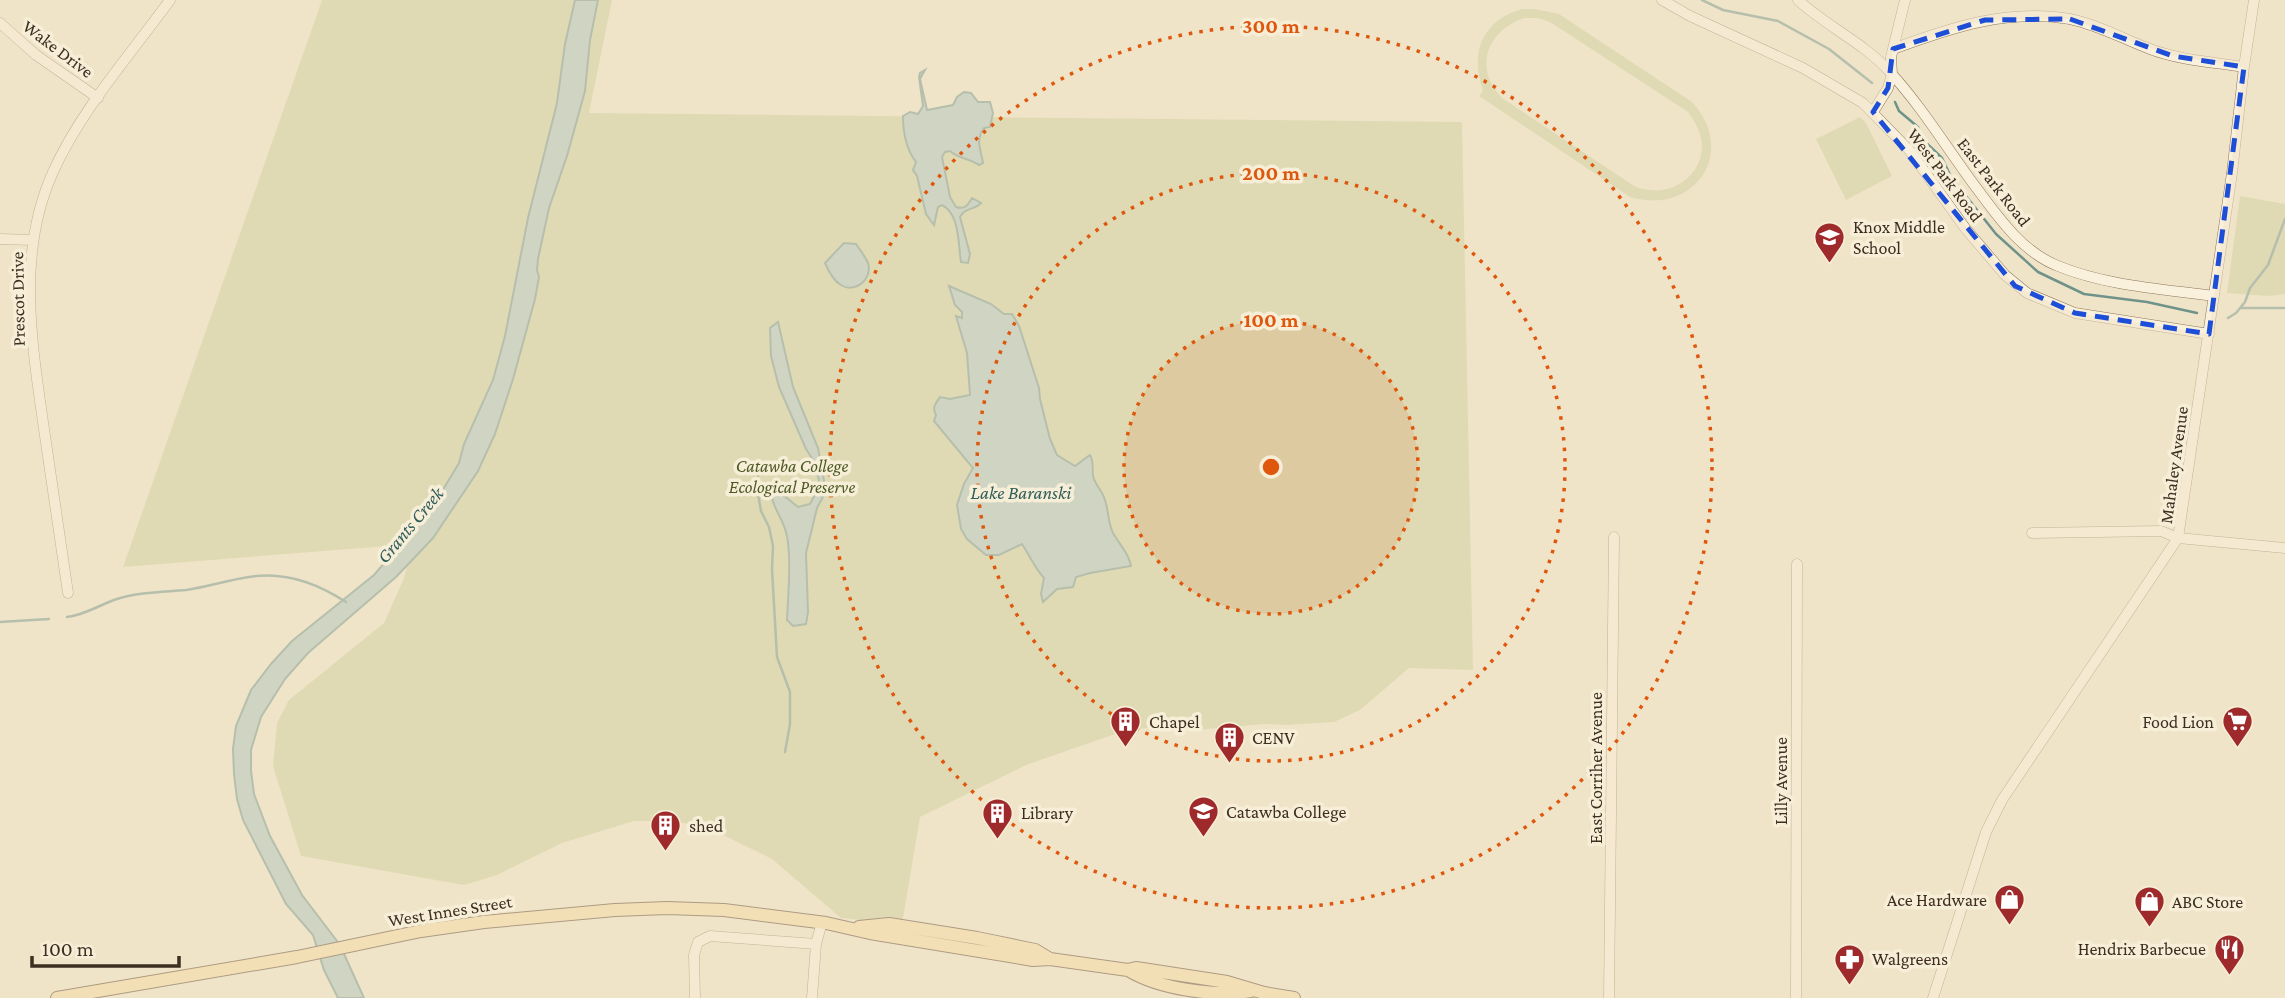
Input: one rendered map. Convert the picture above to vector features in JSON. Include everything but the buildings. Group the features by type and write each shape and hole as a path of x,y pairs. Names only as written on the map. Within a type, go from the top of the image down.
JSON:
{"main road":[{"name":"West Innes Street","path":"58,998 484,922 667,908 724,910 852,928 888,924 1035,950 1050,959 1128,970 1136,968 1227,982 1293,998"}],"street":[{"name":"Prescot Drive","path":"68,593 30,318 30,263 33,240 43,197 66,145 170,0"},
{"name":"West Park Road","path":"1662,0 1690,16 1803,68 1844,91 1873,112 1910,151 1965,228 2015,286 2038,300 2075,313 2209,334"},
{"name":"East Park Road","path":"1798,0 1880,61 2000,220 2025,246 2039,256 2056,265 2112,281 2214,296"},
{"path":"1873,112 1888,88 1905,0"},
{"name":"Mahaley Avenue","path":"1933,998 1986,832 2002,800 2178,538 2232,173 2254,0"},
{"path":"1894,49 1950,28 1985,20 2047,17 2070,19 2112,31 2173,56 2244,66"},
{"name":"Wake Drive","path":"0,23 36,55 98,98"},
{"path":"0,239 33,240"},
{"path":"2032,534 2161,531 2178,538 2285,548"},
{"name":"East Corriher Avenue","path":"1609,998 1614,537"},
{"name":"Lilly Avenue","path":"1796,998 1797,564"},
{"path":"812,998 816,944 821,922"},
{"path":"695,998 694,955 698,942 710,936 816,944"}],"highlighted area":[{"path":"2070,19 2173,56 2244,67 2209,334 2075,313 2015,286 1873,112 1888,88 1893,49 1985,20"}],"green space":[{"name":"Catawba College Ecological Preserve","path":"322,0 612,0 589,113 1462,122 1473,670 1409,668 1360,710 1334,722 1197,730 1146,728 1121,732 1026,765 920,817 902,924 841,918 772,859 711,829 675,821 634,821 562,843 497,875 464,885 301,856 273,766 277,723 289,700 384,623 404,578 413,544 123,567"},
{"path":"1522,9 1535,9 1559,14 1692,102 1705,121 1711,141 1710,159 1703,175 1690,188 1674,197 1653,200 1630,197 1479,96 1483,91 1478,64 1482,40 1488,30 1508,14","holes":["1524,18 1538,18 1550,22 1688,112 1696,124 1702,142 1700,159 1688,178 1668,189 1634,186 1502,98 1488,75 1488,52 1493,41 1511,24"]},
{"path":"1860,117 1866,123 1892,176 1846,200 1816,139"},
{"path":"2240,196 2285,204 2285,294 2269,296 2227,293"}],"water":[{"path":"575,0 598,0 590,40 585,91 549,208 538,259 539,277 535,299 495,434 478,471 433,538 396,577 308,653 285,679 261,717 251,750 254,794 270,836 302,895 340,945 364,998 338,998 324,970 313,935 286,904 243,820 234,774 236,726 251,690 271,664 292,641 374,575 432,508 459,463 464,444 493,380 505,336 528,218 557,103 565,44"},
{"path":"925,70 920,79 927,110 953,105 957,97 964,92 971,93 978,102 990,102 993,113 990,127 984,128 980,137 983,163 979,165 950,151 945,152 942,157 950,197 956,207 966,206 972,198 981,203 960,217 970,254 968,263 961,262 957,230 948,209 942,205 938,207 934,225 926,214 917,176 913,170 916,162 906,140 903,116 910,112 918,114 923,106 919,77"},
{"path":"844,243 856,244 868,263 865,279 852,288 838,283 825,263"},
{"name":"Lake Baranski","path":"949,286 991,304 1004,314 1012,314 1019,326 1039,388 1050,439 1057,455 1075,466 1090,455 1094,478 1105,500 1111,528 1131,566 1076,577 1073,587 1057,589 1043,602 1041,594 1044,578 1022,544 999,555 986,555 967,539 961,529 957,505 973,468 934,421 935,406 940,397 950,399 970,395 967,353 956,316 962,318 962,312 955,305"},
{"path":"778,322 793,387 818,448 826,491 817,508 806,553 806,624 793,626 787,620 788,541 772,498 772,486 798,507 810,504 820,485 815,463 806,449 779,387 771,356 770,328"}],"waterway":[{"path":"1702,0 1723,10 1778,21 1829,49 1872,83"},
{"path":"1895,102 1899,111 1918,127 1920,137 1942,158 1951,177 1996,234 2038,272 2084,294 2147,302 2197,313"},
{"path":"2228,318 2245,302 2250,288 2268,265 2285,219"},
{"path":"2241,308 2285,308"},
{"path":"758,471 757,488 761,511 769,527 773,546 777,657 790,692 790,724 785,752"},
{"path":"67,617 125,597 186,590 262,576 287,577 312,584 346,602"},
{"path":"0,622 49,619"}],"place":[{"name":"Knox Middle School","path":"1830,264"},
{"name":"Chapel","path":"1126,749"},
{"name":"Food Lion","path":"2237,749"},
{"name":"CENV","path":"1229,765"},
{"name":"Catawba College","path":"1203,839"},
{"name":"Library","path":"998,840"},
{"name":"shed","path":"666,853"},
{"name":"Ace Hardware","path":"2010,927"},
{"name":"ABC Store","path":"2149,929"},
{"name":"Hendrix Barbecue","path":"2229,976"},
{"name":"Walgreens","path":"1849,986"}],"water label":[{"name":"Grants Creek","path":"410,525"}]}
